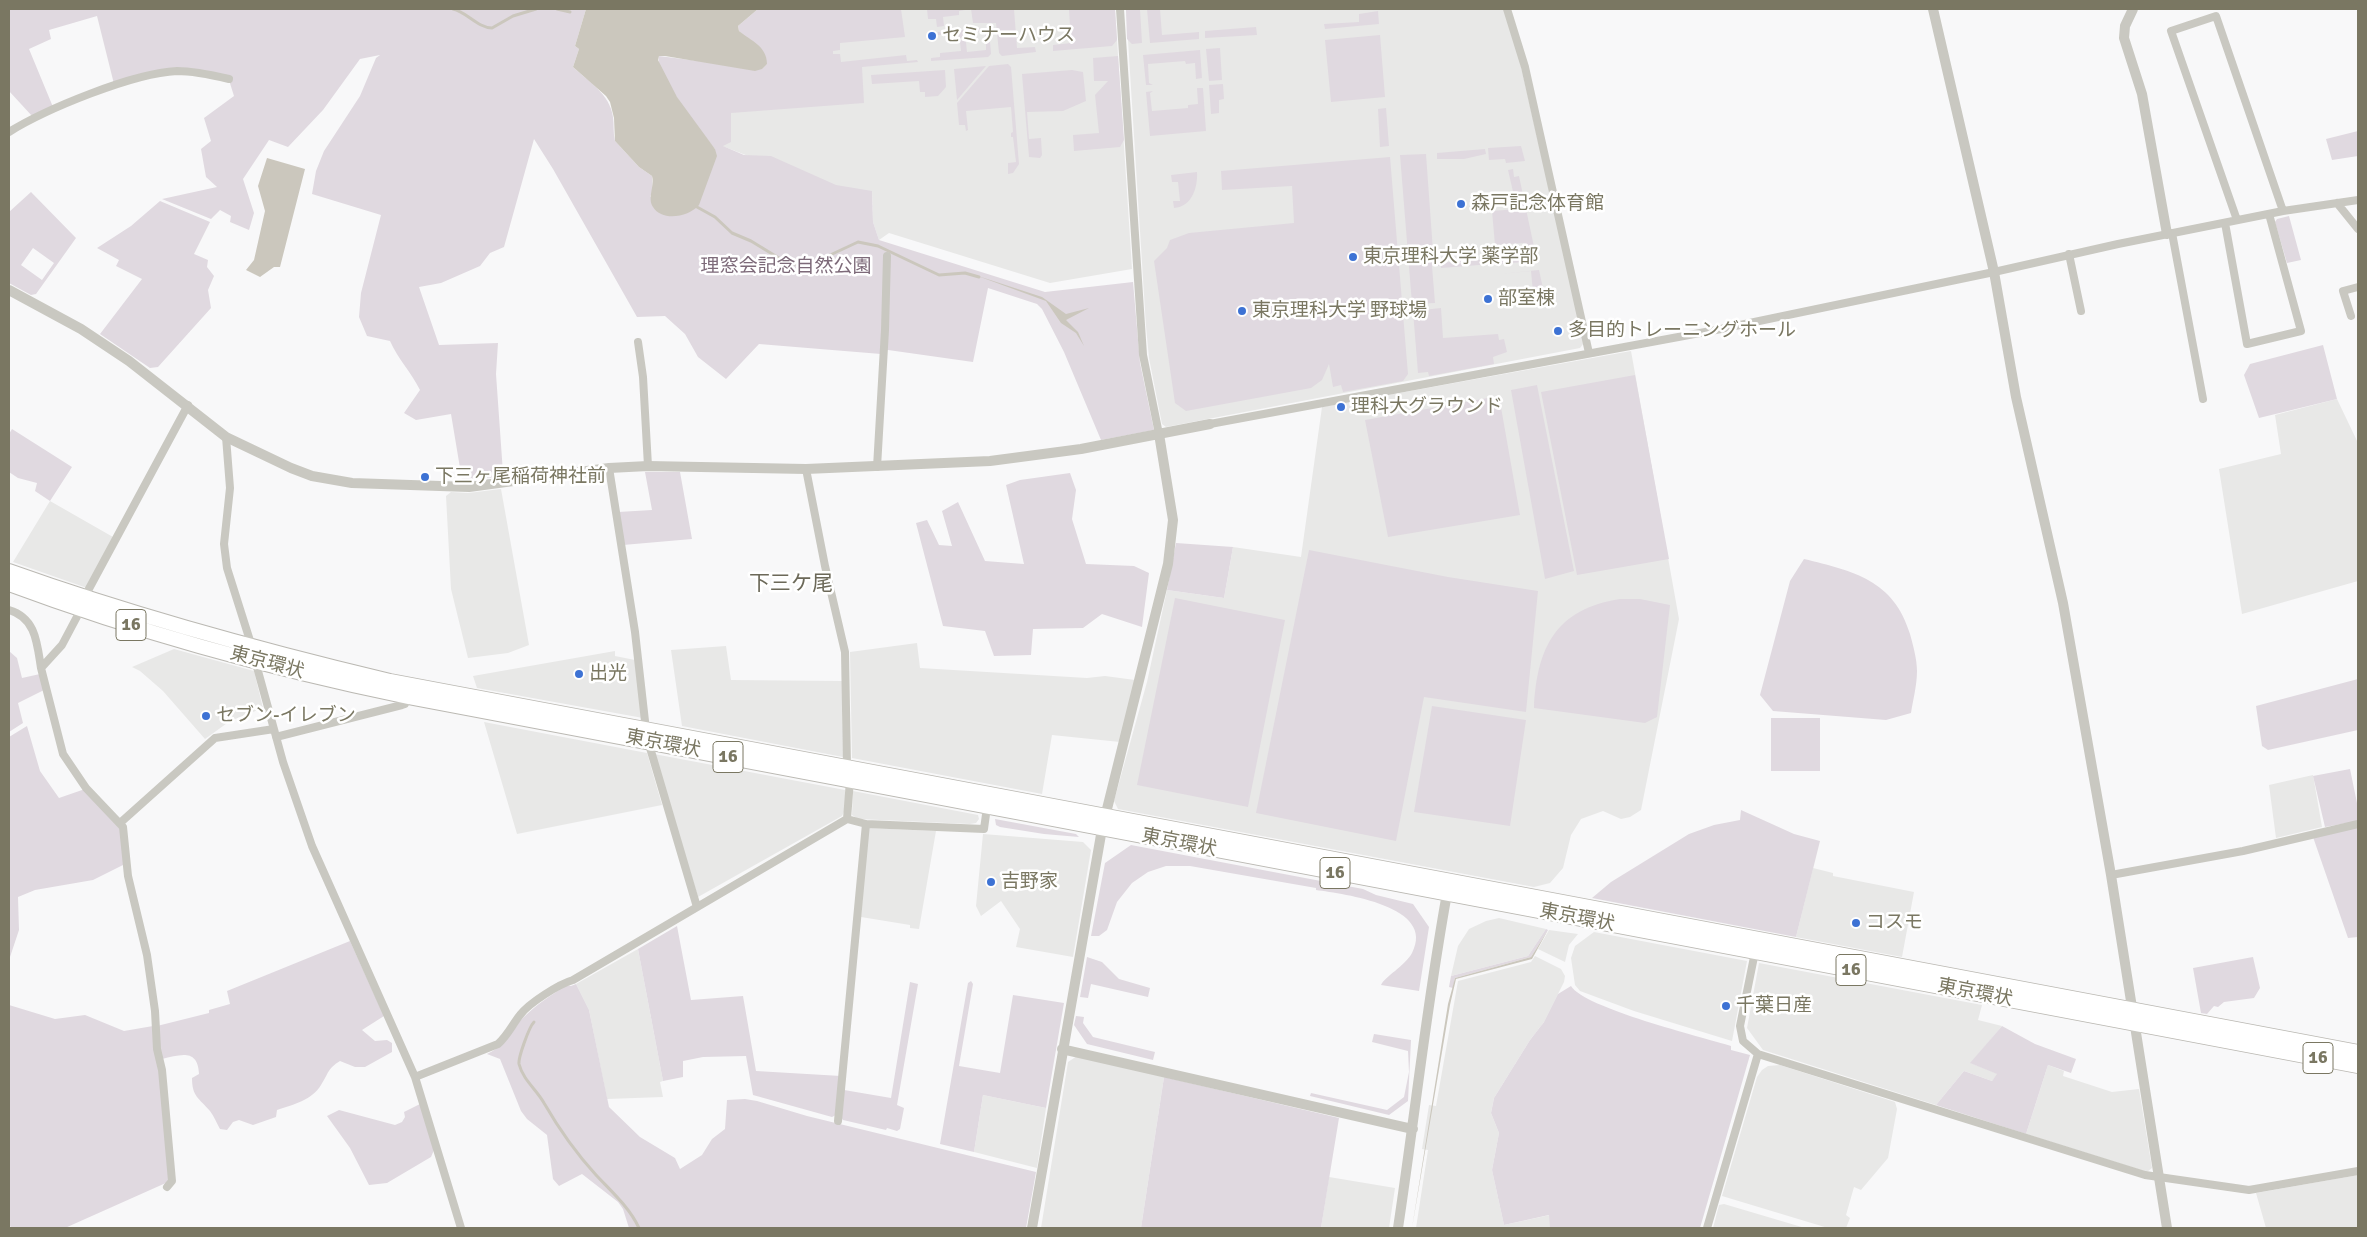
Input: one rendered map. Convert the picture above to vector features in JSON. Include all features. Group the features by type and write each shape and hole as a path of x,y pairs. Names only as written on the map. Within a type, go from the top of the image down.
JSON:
{"highway":[{"name":"東京環状","path":"9,571 82,604 256,662 408,697 847,766 1104,823 2134,1017 2358,1066"},
{"name":"東京環状","path":"9,584 252,648 390,681 850,780 987,807 1104,823"},
{"name":"東京環状","path":"1449,887 1755,952 2134,1017 2358,1052"}],"street":[{"path":"1032,1228 1062,1049 1104,823 1168,564 1173,520 1143,355 1120,9"},
{"path":"1507,9 1525,67 1589,353"},
{"path":"1932,9 1994,272 2016,397 2064,603 2111,875 2167,1228"},
{"path":"2132,9 2125,26 2124,38 2142,94 2203,400"},
{"path":"2237,220 2171,31 2215,12 2284,211"},
{"path":"9,132 35,115 128,81 177,71 229,79"},
{"path":"9,290 81,329 142,370 226,437 262,456 312,476 332,480 379,485 469,487 609,468 648,466 877,467 990,461 1081,449 1716,330 1994,272 2069,254 2284,211 2358,200"},
{"path":"2337,203 2358,229"},
{"path":"2225,223 2247,344 2301,331 2268,214"},
{"path":"2069,254 2081,311"},
{"path":"877,467 885,330 887,256"},
{"path":"2351,316 2343,291 2358,287"},
{"path":"638,342 643,376 648,466"},
{"path":"41,668 62,645 188,405"},
{"path":"226,437 230,488 224,544 226,560 275,733 312,846 415,1077 461,1228"},
{"path":"609,468 635,632 647,735 697,907"},
{"path":"806,468 825,566 845,652 847,766 850,780 848,819"},
{"path":"9,610 20,614 34,630 41,668 63,754 86,788 123,828 128,876 147,955 155,1011 172,1181 167,1187"},
{"path":"120,824 215,738 275,733 402,705 405,704 408,697"},
{"path":"415,1077 498,1044 506,1037 520,1014 564,982 573,980 848,819 866,824 984,829 987,807"},
{"path":"838,1121 866,824"},
{"path":"2111,875 2243,851 2358,824"},
{"path":"1398,1228 1413,1129 1419,1066 1449,887"},
{"path":"1755,952 1740,1026 1743,1041 1758,1054 2066,1151 2160,1178 2249,1190 2358,1172"},
{"path":"1062,1049 1413,1129"},
{"path":"1707,1228 1758,1054"}],"shaded area":[{"path":"586,9 758,9 738,26 739,31 758,44 764,53 767,64 762,69 755,71 659,56 658,60 677,97 715,149 717,156 699,205 695,209 676,216 663,215 657,212 651,203 652,176 639,167 615,141 614,118 610,102 606,96 573,67 579,49 575,46"},
{"path":"789,9 1115,9 1132,269 1050,283 889,233 879,240 873,222 872,191 847,194 717,144 677,97"},
{"name":"東京理科大学 薬学部","path":"1126,9 1505,9 1515,40 1584,343 1580,348 1166,427 1162,424 1149,358"},
{"path":"267,158 305,169 280,267 274,267 260,277 246,270 254,260 265,211 258,186"},
{"path":"975,275 1042,297 1066,314 1089,308 1066,320 1078,332 1084,346 1076,333 1061,323 1046,301"},
{"path":"1631,351 1679,619 1641,810 1630,817 1621,819 1603,811 1581,819 1571,835 1563,868 1550,883 1534,887 1118,809 1114,801 1147,682 1167,590 1224,598 1233,547 1301,557 1322,407"},
{"path":"2337,399 2358,443 2358,581 2242,614 2219,469 2281,454 2275,415"},
{"path":"501,489 529,645 508,653 468,658 451,589 446,496 451,492 468,493"},
{"path":"50,501 113,537 87,588 13,562"},
{"path":"917,643 920,668 1087,678 1105,676 1135,680 1120,742 1052,735 1042,794 852,758 850,652"},
{"path":"726,646 731,680 842,681 843,757 682,726 671,650"},
{"path":"174,649 254,671 263,708 230,721 205,739 163,691 140,671 132,667"},
{"path":"615,651 615,656 635,660 643,718 477,688 473,676"},
{"path":"484,722 647,753 662,805 517,834"},
{"path":"654,754 845,790 845,810 842,816 698,897"},
{"path":"2313,775 2322,827 2276,838 2269,785"},
{"path":"853,791 978,815 979,819 976,823 970,824 858,819 852,815"},
{"path":"868,828 936,831 919,929 910,928 910,925 861,917"},
{"path":"983,834 1083,842 1091,850 1073,957 1016,947 1020,929 1001,901 981,916 976,906"},
{"path":"1813,868 1833,873 1833,876 1914,892 1902,957 1796,937"},
{"path":"1499,918 1546,929 1528,956 1451,976 1458,946 1469,929 1486,921"},
{"path":"1548,930 1532,959 1456,979 1412,1228 1448,1004 1455,978 1531,957"},
{"path":"1549,930 1578,934 1569,945 1565,962 1538,949"},
{"path":"1594,932 1747,961 1732,1041 1634,1011 1580,991 1575,985 1571,958 1575,946"},
{"path":"638,949 663,1081 660,1082 663,1097 607,1099 589,1010 576,984"},
{"path":"1535,956 1561,969 1565,976 1564,982 1544,1022 1530,1040 1494,1098 1491,1113 1499,1133 1492,1170 1504,1225 1550,1215 1550,1228 1416,1228 1428,1150 1422,1149 1429,1105 1436,1106 1458,981 1531,962"},
{"path":"1759,963 1982,1005 1978,1020 2002,1026 1971,1063 1998,1074 1992,1081 1964,1071 1936,1105 1763,1050 1747,1028"},
{"path":"1077,1056 1164,1077 1141,1228 1041,1228 1068,1062"},
{"path":"1780,1065 1895,1102 1897,1109 1888,1158 1861,1190 1854,1187 1846,1215 1850,1218 1846,1228 1828,1228 1722,1196 1757,1077 1768,1066"},
{"path":"2048,1065 2064,1071 2063,1076 2112,1092 2139,1089 2152,1168 2147,1172 2026,1134"},
{"path":"983,1095 1046,1108 1037,1168 974,1152"},
{"path":"2358,1175 2358,1228 2266,1228 2256,1193"},
{"path":"1329,1177 1395,1188 1389,1228 1321,1228"},
{"path":"1724,1204 1805,1228 1713,1228 1719,1205"}],"green space":[{"name":"理窓会記念自然公園","path":"9,9 586,9 575,46 579,49 573,67 598,89 608,102 613,117 615,141 639,167 652,176 653,191 650,197 715,149 671,88 659,64 659,56 762,69 767,64 739,31 738,26 758,9 901,9 905,37 840,43 840,50 833,51 833,54 840,54 841,62 906,55 907,61 917,60 918,62 862,67 864,103 731,113 731,142 723,146 744,155 771,156 836,185 872,191 873,222 879,240 1045,292 1133,282 1140,363 1154,430 1101,440 1064,352 1042,309 1037,304 988,288 973,362 881,349 881,354 759,344 726,379 698,357 685,334 665,316 637,317 534,139 504,247 490,253 480,266 441,283 419,287 439,345 498,343 496,374 503,473 499,477 462,480 451,414 416,420 404,413 420,390 390,341 367,336 359,317 361,293 381,215 312,194 316,171 324,151 360,96 376,58 380,55 360,59 323,110 288,147 269,140 243,179 254,213 249,230 230,222 231,216 220,210 211,219 162,199 217,187 206,177 201,149 211,141 204,118 234,96 228,77 190,70 114,84 97,16 49,30 51,39 29,49 53,107 32,116 9,91"},
{"path":"927,9 971,9 959,11 959,15 943,17 944,26 937,27 936,19 928,19"},
{"path":"971,9 1014,9 1017,48 1035,47 1036,52 1002,56 999,53 996,23 973,23"},
{"path":"1069,9 1115,9 1117,40 1112,46 1053,51 1053,45 1071,43"},
{"path":"1126,9 1140,9 1142,43 1132,44 1127,39"},
{"path":"1147,9 1160,9 1162,35 1199,32 1199,39 1150,43"},
{"path":"1378,11 1379,24 1325,29 1324,24 1359,22 1359,14"},
{"path":"1256,27 1257,35 1205,38 1205,31"},
{"path":"986,28 989,30 989,39 986,39 984,31 965,33 967,52 986,50 986,43 990,42 991,54 988,57 931,61 931,58 940,57 940,53 961,51 959,34 938,35 938,32"},
{"path":"1380,35 1385,97 1331,102 1325,40"},
{"path":"1220,48 1222,80 1209,81 1206,49"},
{"path":"1200,50 1202,78 1196,79 1195,63 1186,64 1185,61 1148,64 1149,83 1153,85 1146,85 1143,55"},
{"path":"1118,56 1124,140 1120,147 1074,151 1073,135 1099,133 1095,95 1108,81 1094,81 1093,58"},
{"path":"1008,64 1011,67 1019,164 1013,173 1008,174 1008,163 1016,162 1013,137 1011,137 1013,132 1011,107 966,111 968,130 966,131 965,125 959,125 957,103 989,66"},
{"path":"986,66 957,100 954,69"},
{"path":"945,70 946,87 938,96 925,97 925,92 920,92 919,81 872,84 871,75"},
{"path":"1072,70 1083,72 1086,101 1063,111 1027,112 1029,139 1041,138 1042,155 1040,158 1029,157 1022,74"},
{"path":"1223,84 1224,99 1219,100 1219,113 1211,114 1209,85"},
{"path":"1197,88 1203,88 1206,131 1150,136 1146,92 1153,91 1150,93 1152,111 1188,108 1188,105 1198,104"},
{"path":"1386,108 1389,146 1380,147 1378,109"},
{"path":"2358,131 2358,156 2332,160 2326,139"},
{"path":"1521,146 1525,161 1506,163 1505,159 1489,160 1488,148"},
{"path":"1485,149 1486,154 1464,159 1437,159 1437,153"},
{"path":"1426,154 1434,265 1459,260 1492,260 1492,264 1441,268 1441,266 1432,266 1435,303 1412,304 1400,155"},
{"path":"1390,157 1408,374 1403,381 1343,392 1341,385 1333,387 1329,364 1322,380 1311,388 1186,411 1175,403 1154,261 1167,248 1170,240 1189,233 1294,223 1292,186 1222,190 1221,171"},
{"path":"1513,169 1514,177 1519,176 1537,261 1498,264 1498,261 1528,258 1524,243 1495,245 1492,211 1517,209 1508,170"},
{"path":"1197,172 1193,195 1185,204 1174,208 1173,201 1180,201 1178,182 1172,182 1171,175"},
{"path":"31,192 76,238 36,294 31,295 9,283 9,212","holes":["33,248 54,263 42,280 21,265"]},
{"path":"160,201 210,222 194,254 208,260 207,267 214,276 208,290 211,308 158,367 150,368 100,334 142,279 116,266 119,260 97,248 131,226"},
{"path":"2289,216 2301,260 2287,263 2275,222 2277,219"},
{"path":"1539,270 1547,307 1534,303 1531,271 1500,274"},
{"path":"1441,308 1443,338 1498,334 1499,340 1504,339 1507,352 1493,357 1494,364 1429,376 1428,372 1418,373 1413,311"},
{"path":"2323,345 2337,399 2259,418 2244,375 2250,364"},
{"path":"1635,375 1669,559 1577,575 1541,392"},
{"path":"1537,385 1574,571 1545,579 1511,390"},
{"path":"1499,396 1520,515 1388,537 1365,420"},
{"path":"12,429 72,467 50,501 35,491 37,483 18,478 9,472 9,434"},
{"path":"645,472 680,472 692,539 623,545 618,512 652,510"},
{"path":"1070,473 1076,490 1072,519 1086,564 1134,566 1149,573 1142,627 1102,614 1083,628 1033,629 1031,655 994,656 985,631 943,626 916,523 927,520 939,545 952,546 942,511 958,502 985,561 1024,564 1006,485 1020,480"},
{"path":"1176,543 1233,547 1224,598 1167,590"},
{"path":"1309,550 1448,577 1538,591 1526,712 1424,697 1396,841 1256,813"},
{"path":"1804,559 1855,574 1882,590 1894,601 1903,616 1915,652 1917,671 1911,713 1886,720 1773,711 1760,695 1790,581"},
{"path":"1175,598 1285,620 1248,807 1137,785"},
{"path":"1620,599 1640,599 1670,605 1657,717 1645,723 1534,708 1540,667 1546,649 1554,634 1565,622 1580,612 1598,604"},
{"path":"9,651 17,658 22,678 40,674 44,690 18,703 23,723 9,732"},
{"path":"2358,679 2358,730 2268,750 2262,746 2256,706"},
{"path":"1432,706 1526,720 1510,826 1414,812"},
{"path":"1771,718 1820,718 1820,771 1771,771"},
{"path":"27,726 40,771 59,798 85,789 120,829 125,864 93,880 35,890 18,897 19,930 9,960 9,737"},
{"path":"2350,769 2358,808 2358,821 2325,827 2313,776"},
{"path":"1741,810 1794,834 1820,841 1796,937 1592,898 1611,882 1689,834 1714,825 1740,820"},
{"path":"995,819 1076,834 1079,837 1000,827 996,825"},
{"path":"2358,827 2358,937 2348,938 2313,837"},
{"path":"1131,845 1363,889 1376,895 1413,904 1429,927 1419,991 1381,985 1412,953 1416,937 1411,924 1400,913 1365,899 1316,890 1316,888 1190,866 1166,866 1148,872 1132,883 1117,902 1107,930 1099,936 1091,936 1105,863"},
{"path":"677,926 691,1000 743,996 756,1071 841,1076 836,1115 832,1117 753,1095 746,1056 703,1057 683,1061 683,1077 663,1081 638,949"},
{"path":"1546,929 1548,930 1531,957 1455,978 1453,988 1449,987 1451,976 1528,956"},
{"path":"350,941 384,1016 362,1030 375,1041 387,1040 392,1043 392,1052 365,1067 355,1067 340,1061 330,1069 313,1095 277,1110 276,1117 253,1125 239,1120 233,1122 227,1130 220,1129 193,1089 192,1078 199,1074 195,1060 187,1055 162,1059 157,1026 209,1013 209,1010 230,1004 227,991"},
{"path":"1087,957 1102,962 1119,979 1150,988 1148,997 1091,984 1088,998 1080,997"},
{"path":"2253,957 2260,988 2254,998 2224,1002 2218,1007 2214,1006 2207,1014 2201,1013 2193,968"},
{"path":"971,981 973,984 959,1066 1000,1073 1013,995 1064,1003 1046,1108 983,1095 974,1152 940,1144 968,983"},
{"path":"910,982 918,984 897,1105 904,1108 900,1129 897,1131 887,1128 886,1130 843,1120 840,1116 844,1090 891,1098"},
{"path":"576,984 589,1010 609,1107 640,1137 675,1158 680,1169 702,1155 712,1139 725,1129 727,1100 745,1099 757,1101 807,1116 1036,1172 1026,1228 629,1228 623,1209 618,1202 582,1174 559,1186 553,1179 547,1135 527,1119 521,1111 500,1059 487,1054 506,1041 520,1021 534,1008 566,985"},
{"path":"1571,986 1580,995 1620,1012 1731,1046 1731,1050 1750,1055 1700,1228 1550,1228 1549,1215 1504,1225 1492,1170 1499,1133 1491,1113 1494,1098 1530,1040 1544,1022 1558,994"},
{"path":"9,1005 55,1019 85,1015 124,1031 153,1026 168,1135 168,1182 65,1228 11,1228 9,1223"},
{"path":"1076,1016 1084,1017 1083,1023 1093,1037 1155,1052 1153,1060 1087,1044 1074,1025"},
{"path":"2002,1026 2035,1044 2076,1059 2071,1073 2048,1065 2026,1134 1936,1105 1964,1071 1992,1081 1997,1074 1970,1063"},
{"path":"1374,1034 1411,1040 1408,1101 1389,1115 1310,1096 1311,1093 1387,1110 1404,1097 1409,1072 1408,1051 1372,1042"},
{"path":"1164,1077 1339,1118 1321,1228 1141,1228"},
{"path":"420,1104 434,1150 431,1157 387,1183 369,1185 350,1148 327,1116 339,1110 395,1125 402,1122 405,1117 404,1112"}],"waterway":[{"path":"453,9 482,25 492,28 513,16 536,9"},
{"path":"557,9 570,12"},
{"path":"697,207 715,217 732,233 751,241 787,263 804,265 813,263 858,242 878,246 939,275 965,273 979,277"},
{"path":"534,1022 522,1049 519,1061 521,1070 574,1149 625,1206 639,1228"}],"place":[{"name":"セミナーハウス","path":"932,36"},
{"name":"森戸記念体育館","path":"1461,204"},
{"name":"東京理科大学 薬学部","path":"1353,257"},
{"name":"部室棟","path":"1488,299"},
{"name":"東京理科大学 野球場","path":"1242,311"},
{"name":"多目的トレーニングホール","path":"1558,331"},
{"name":"理科大グラウンド","path":"1341,407"},
{"name":"下三ヶ尾稲荷神社前","path":"425,477"},
{"name":"出光","path":"579,674"},
{"name":"セブン-イレブン","path":"206,716"},
{"name":"吉野家","path":"991,882"},
{"name":"コスモ","path":"1856,923"},
{"name":"千葉日産","path":"1726,1006"}],"district":[{"name":"下三ケ尾","path":"791,584"}]}
